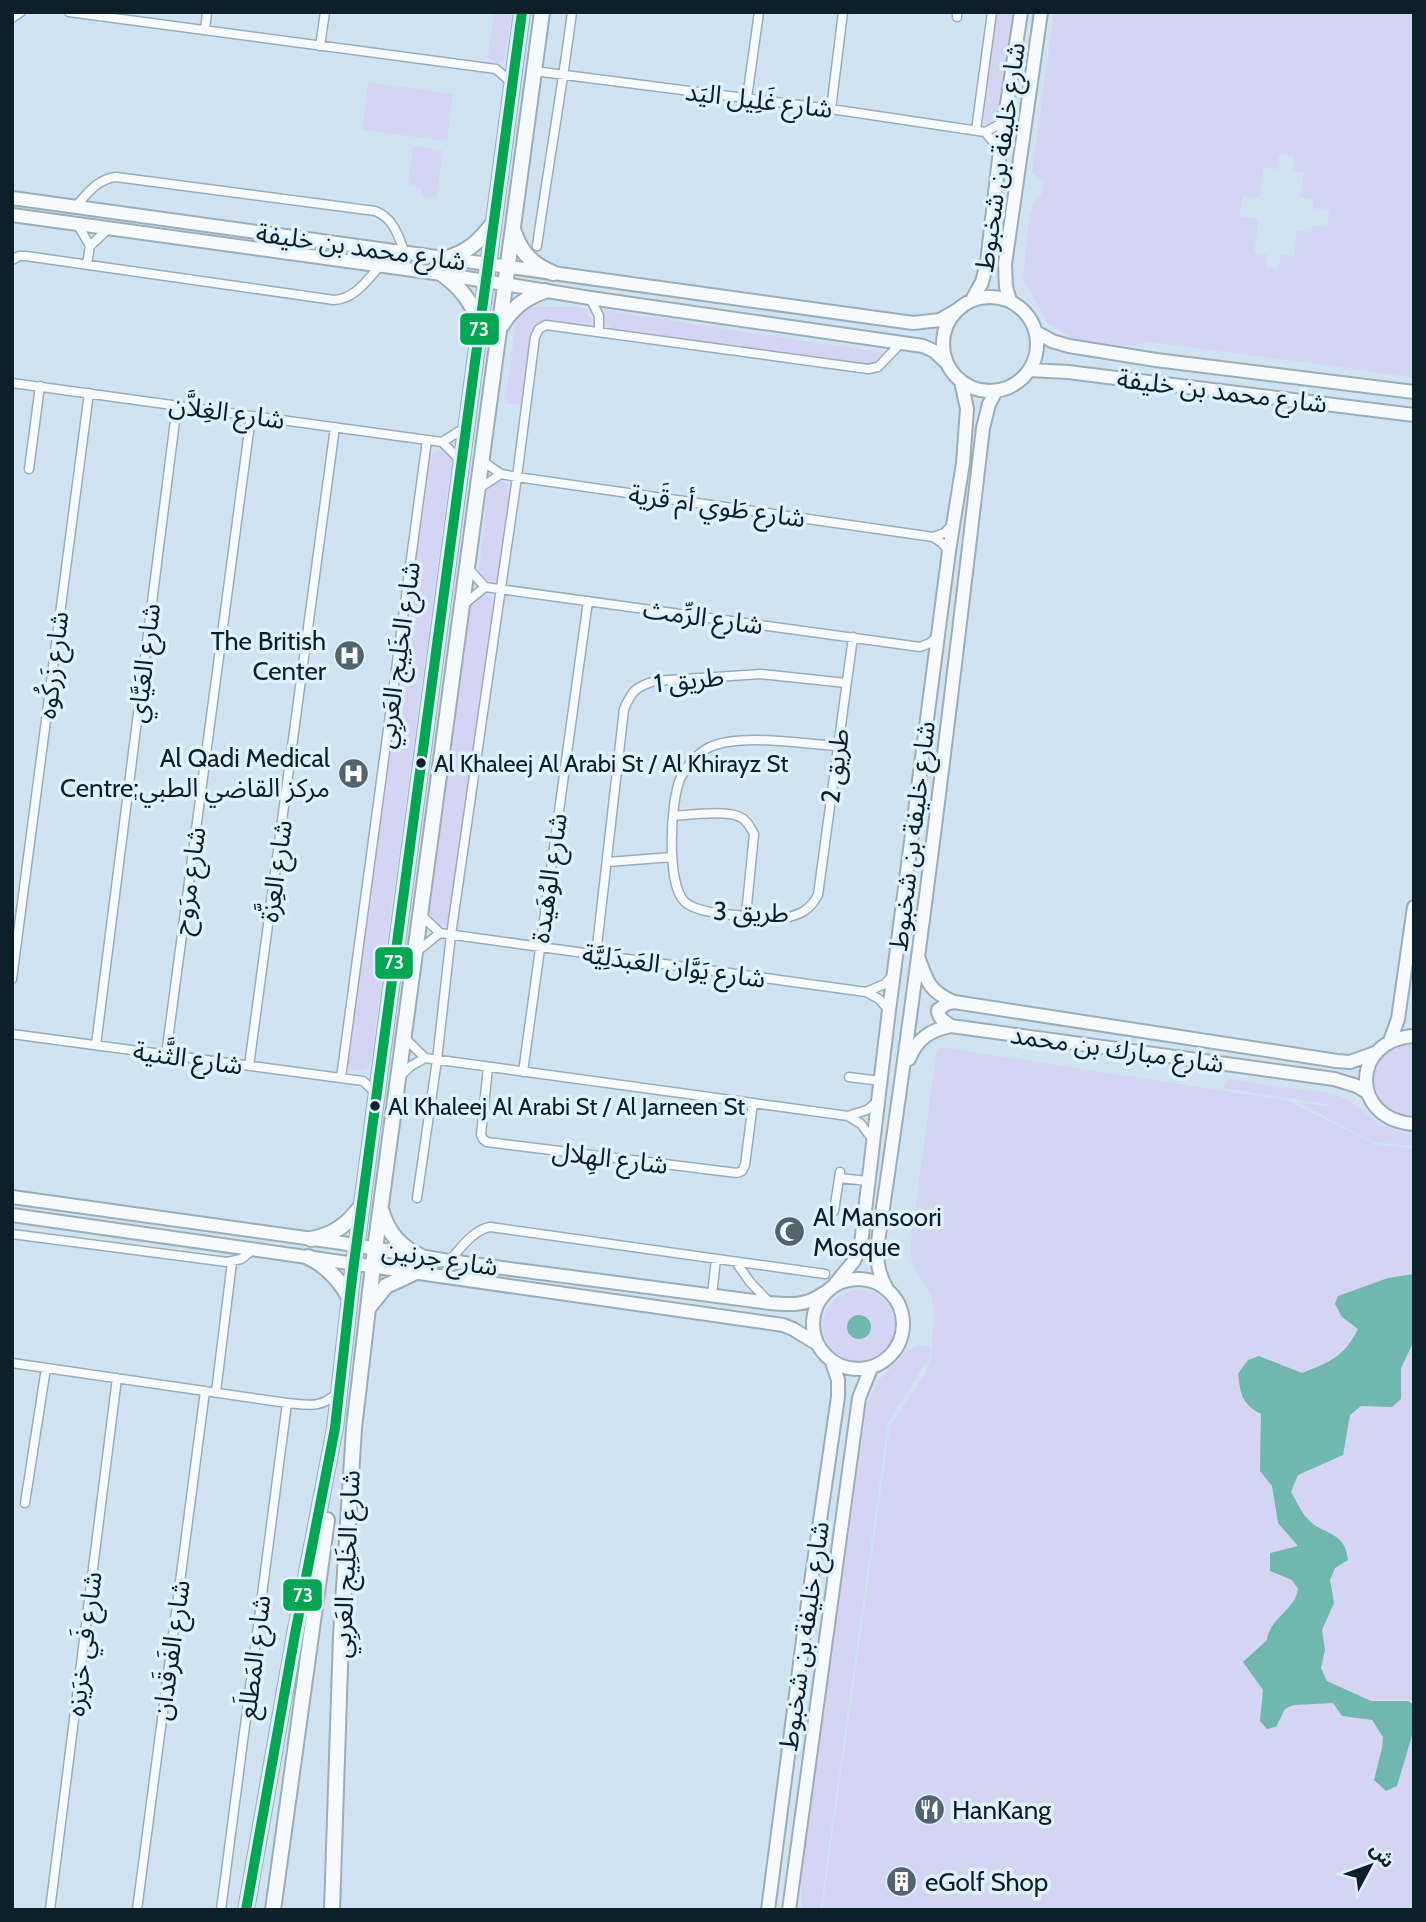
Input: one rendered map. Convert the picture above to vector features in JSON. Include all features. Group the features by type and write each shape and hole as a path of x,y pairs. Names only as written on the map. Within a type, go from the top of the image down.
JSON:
{"highway":[{"name":"شارع الخَلِيج العَربِي","path":"246,1910 335,1428 349,1299 522,12"},
{"name":"شارع الخَلِيج العَربِي","path":"332,1910 341,1636 354,1428 373,1267 542,12"},
{"path":"444,259 473,246 494,220"},
{"path":"513,227 524,254 535,264 553,273"},
{"path":"442,274 467,297 480,324"},
{"path":"499,333 507,317 519,304 545,291"},
{"path":"311,1239 341,1228 353,1217 362,1203"},
{"path":"382,1210 387,1227 398,1241 420,1256"},
{"path":"308,1257 335,1276 349,1299"},
{"path":"368,1308 386,1286 414,1272"},
{"path":"273,1910 328,1511 335,1428"},
{"path":"250,1889 258,1910"}],"main road":[{"name":"شارع خليفة بن شخبوط","path":"972,300 982,282 987,262 1000,150 1021,12"},
{"name":"شارع خليفة بن شخبوط","path":"1010,301 1005,264 1041,12"},
{"path":"12,187 33,201"},
{"name":"شارع محمد بن خليفة","path":"12,198 913,323 940,320 957,310"},
{"name":"شارع محمد بن خليفة","path":"17,218 442,274 923,346 934,351 947,363"},
{"path":"998,297 1010,301 1030,319 1037,345 1035,358 1029,370 1009,387 996,391 972,387 961,381 947,363 943,349 948,321 957,310 972,300 998,297"},
{"name":"شارع محمد بن خليفة","path":"1035,332 1052,341 1156,360 1414,392"},
{"name":"شارع محمد بن خليفة","path":"1029,370 1093,374 1414,415"},
{"name":"شارع خليفة بن شخبوط","path":"835,1284 854,1261 861,1244 889,1010 963,463 968,409 961,381"},
{"name":"شارع خليفة بن شخبوط","path":"887,1289 877,1264 877,1248 901,1090 953,691 983,428 989,404 996,391"},
{"path":"1390,1041 1398,1019 1414,907"},
{"path":"918,956 934,991 954,1002"},
{"path":"951,1026 941,1019 938,1010 954,1002"},
{"name":"شارع مبارك بن محمد","path":"954,1002 1337,1061 1350,1062 1375,1053"},
{"path":"901,1090 915,1046 936,1029 951,1026"},
{"name":"شارع مبارك بن محمد","path":"951,1026 1334,1079 1357,1086 1368,1093"},
{"path":"1414,1036 1390,1041 1375,1053 1368,1066 1366,1080 1368,1093 1375,1107 1386,1117 1400,1123 1414,1124"},
{"name":"شارع جرنين","path":"12,1197 449,1261 770,1303 803,1304 824,1293"},
{"name":"شارع جرنين","path":"12,1215 783,1325 816,1343"},
{"path":"848,1279 875,1282 887,1289 897,1300 904,1329 893,1354 883,1363 858,1370 832,1362 816,1343 813,1330 813,1317 824,1293 835,1284 848,1279"},
{"name":"شارع خليفة بن شخبوط","path":"768,1910 838,1397 838,1380 832,1362"},
{"name":"شارع خليفة بن شخبوط","path":"789,1910 859,1398 871,1368"}],"street":[{"path":"12,18 21,12"},
{"path":"69,12 496,69 513,84"},
{"path":"205,30 207,12"},
{"path":"320,46 325,12"},
{"path":"537,246 572,12"},
{"path":"747,98 759,12"},
{"path":"831,109 843,12"},
{"path":"980,131 992,12"},
{"path":"496,69 516,58"},
{"name":"شارع غَلِيل اليَد","path":"534,71 980,131"},
{"path":"980,131 996,128 1006,121"},
{"path":"980,131 1000,150"},
{"path":"75,206 98,183 106,178 116,177 362,209 380,212 387,217 405,253"},
{"path":"78,225 90,246"},
{"path":"87,264 90,246 108,229"},
{"path":"12,260 26,256 334,300 356,292 380,266"},
{"path":"590,298 598,316 599,332"},
{"path":"418,1198 451,935 535,337 539,328 546,325 868,369 878,367 901,343"},
{"name":"شارع الغِلاَّن","path":"12,383 442,442"},
{"path":"29,469 40,386"},
{"name":"شارع زَركُوه","path":"12,979 89,393"},
{"name":"شارع العَيَّاي","path":"96,1045 177,405"},
{"name":"شارع مرَوح","path":"166,1055 251,415"},
{"name":"شارع العِزَّة","path":"249,1066 335,427"},
{"path":"462,462 442,442 466,427"},
{"name":"شارع الخَلِيج العَربِي","path":"341,1078 427,440"},
{"name":"شارع طَوي أم قَرية","path":"481,460 501,474 517,477 933,537"},
{"path":"478,489 501,474"},
{"path":"933,537 944,533 953,523"},
{"path":"933,537 949,551"},
{"path":"462,606 485,587 467,567"},
{"name":"شارع الرِّمث","path":"485,587 920,647"},
{"name":"شارع الوُهَيدة","path":"523,1072 588,601"},
{"path":"935,662 920,647 939,635"},
{"name":"طريق 2","path":"818,895 853,637"},
{"name":"طريق 1","path":"596,955 624,709 632,692 643,684 655,681 761,674 846,683"},
{"name":"طريق 3","path":"818,895 813,905 796,916 784,918 707,912 685,902 679,895 674,879 672,857 676,793 687,766 697,755 711,747 756,740 838,746"},
{"path":"673,816 719,814 740,817 749,824 754,834 746,915"},
{"path":"608,862 672,857"},
{"path":"415,953 440,933 420,914"},
{"name":"شارع يَوَّان العَبدَلِيَّة","path":"440,933 866,992"},
{"path":"866,992 885,984 894,973"},
{"path":"866,992 879,999 889,1010"},
{"name":"شارع الثَّنية","path":"12,1034 363,1081"},
{"path":"404,1036 425,1058 523,1072 848,1116 867,1110 878,1101"},
{"path":"399,1077 425,1058"},
{"name":"شارع الهِلال","path":"488,1067 481,1135 486,1142 737,1173 745,1166 753,1103"},
{"path":"377,1094 363,1081 380,1069"},
{"path":"849,1077 880,1081"},
{"path":"848,1116 866,1129 873,1142"},
{"path":"834,1211 840,1175 868,1181"},
{"path":"449,1261 476,1232 490,1227 825,1274"},
{"path":"12,1234 232,1262 246,1257 254,1249"},
{"path":"712,1295 716,1259"},
{"path":"216,1392 232,1262"},
{"path":"736,1262 770,1303"},
{"path":"750,1282 750,1275 757,1264"},
{"path":"12,1363 318,1406 340,1389"},
{"path":"25,1503 46,1368"},
{"name":"شارع فَي خرَيزه","path":"50,1910 117,1378"},
{"name":"شارع الفَرقَدان","path":"137,1910 205,1391"},
{"name":"شارع المَطلَع","path":"221,1910 287,1403"}],"shaded area":[{"path":"494,12 512,12 504,61 497,63 488,57"},
{"path":"998,12 1017,12 1002,124 993,129 985,124 983,117"},
{"path":"1054,12 1414,12 1414,378 1147,342 1134,346 1078,341 1048,324 1023,278 1030,213 1036,198 1041,195 1044,182 1032,173","holes":["1279,154 1294,157 1292,171 1304,173 1300,198 1314,200 1313,208 1329,211 1327,227 1313,225 1312,232 1297,230 1294,256 1281,255 1278,269 1266,267 1267,255 1254,253 1259,219 1239,216 1242,196 1259,198 1264,167 1277,169"]},
{"path":"368,82 453,94 447,141 362,130"},
{"path":"413,146 443,151 436,199 421,197 422,188 408,186"},
{"path":"531,307 583,307 592,321 587,326 542,322 532,330 521,405 505,403 517,317"},
{"path":"601,310 885,353 876,366 611,330"},
{"path":"438,451 452,458 371,1061 368,1068 359,1071 350,1069 345,1061 424,459"},
{"path":"500,480 511,486 511,499 497,582 487,580 479,573 487,492"},
{"path":"478,594 492,597 495,604 452,919 447,925 441,926 435,925 427,912 470,605"},
{"path":"1404,1044 1414,1045 1414,1117 1398,1116 1386,1110 1377,1100 1373,1088 1373,1075 1378,1062 1388,1051"},
{"path":"940,1047 1289,1101 1375,1144 1414,1149 1414,1910 822,1910 890,1426 926,1372 931,1356 934,1309 931,1295 916,1271 910,1248 936,1055"},
{"path":"1227,1079 1335,1094 1351,1102 1382,1126 1414,1133 1414,1146 1373,1142 1299,1103 1334,1107 1224,1088"},
{"path":"1414,1274 1414,1341 1401,1368 1401,1399 1392,1407 1361,1406 1350,1415 1343,1455 1298,1475 1291,1492 1312,1523 1342,1543 1348,1560 1335,1568 1330,1580 1334,1603 1322,1630 1325,1650 1321,1668 1327,1681 1371,1701 1408,1701 1414,1705 1414,1729 1397,1786 1386,1791 1374,1780 1383,1737 1372,1720 1342,1716 1333,1703 1294,1705 1285,1709 1276,1727 1267,1729 1260,1721 1263,1690 1243,1662 1267,1640 1272,1626 1292,1603 1298,1589 1292,1580 1270,1571 1270,1553 1298,1546 1278,1523 1272,1486 1260,1471 1261,1414 1243,1398 1238,1374 1248,1360 1259,1356 1302,1373 1328,1362 1342,1352 1358,1329 1342,1317 1335,1304 1338,1296 1388,1278"},
{"path":"859,1290 879,1296 889,1306 895,1326 889,1346 879,1356 859,1362 839,1356 829,1346 823,1326 829,1306 839,1296"},
{"path":"859,1315 870,1322 871,1327 864,1338 859,1339 848,1332 847,1327 854,1316"},
{"path":"917,1345 930,1346 929,1358 888,1422 820,1910 802,1910 799,1882 867,1405 877,1382 905,1353"}],"transit line":[{"name":"73","path":"246,1910 335,1428 352,1278 522,12"}],"place":[{"name":"The British Center","path":"349,656"},
{"name":"Al Khaleej Al Arabi St / Al Khirayz St","path":"421,763"},
{"name":"Al Qadi Medical Centre;مركز القاضي الطبي","path":"353,773"},
{"name":"Al Khaleej Al Arabi St / Al Jarneen St","path":"375,1106"},
{"name":"Al Mansoori Mosque","path":"790,1232"},
{"name":"HanKang","path":"929,1810"},
{"name":"eGolf Shop","path":"902,1882"}]}
